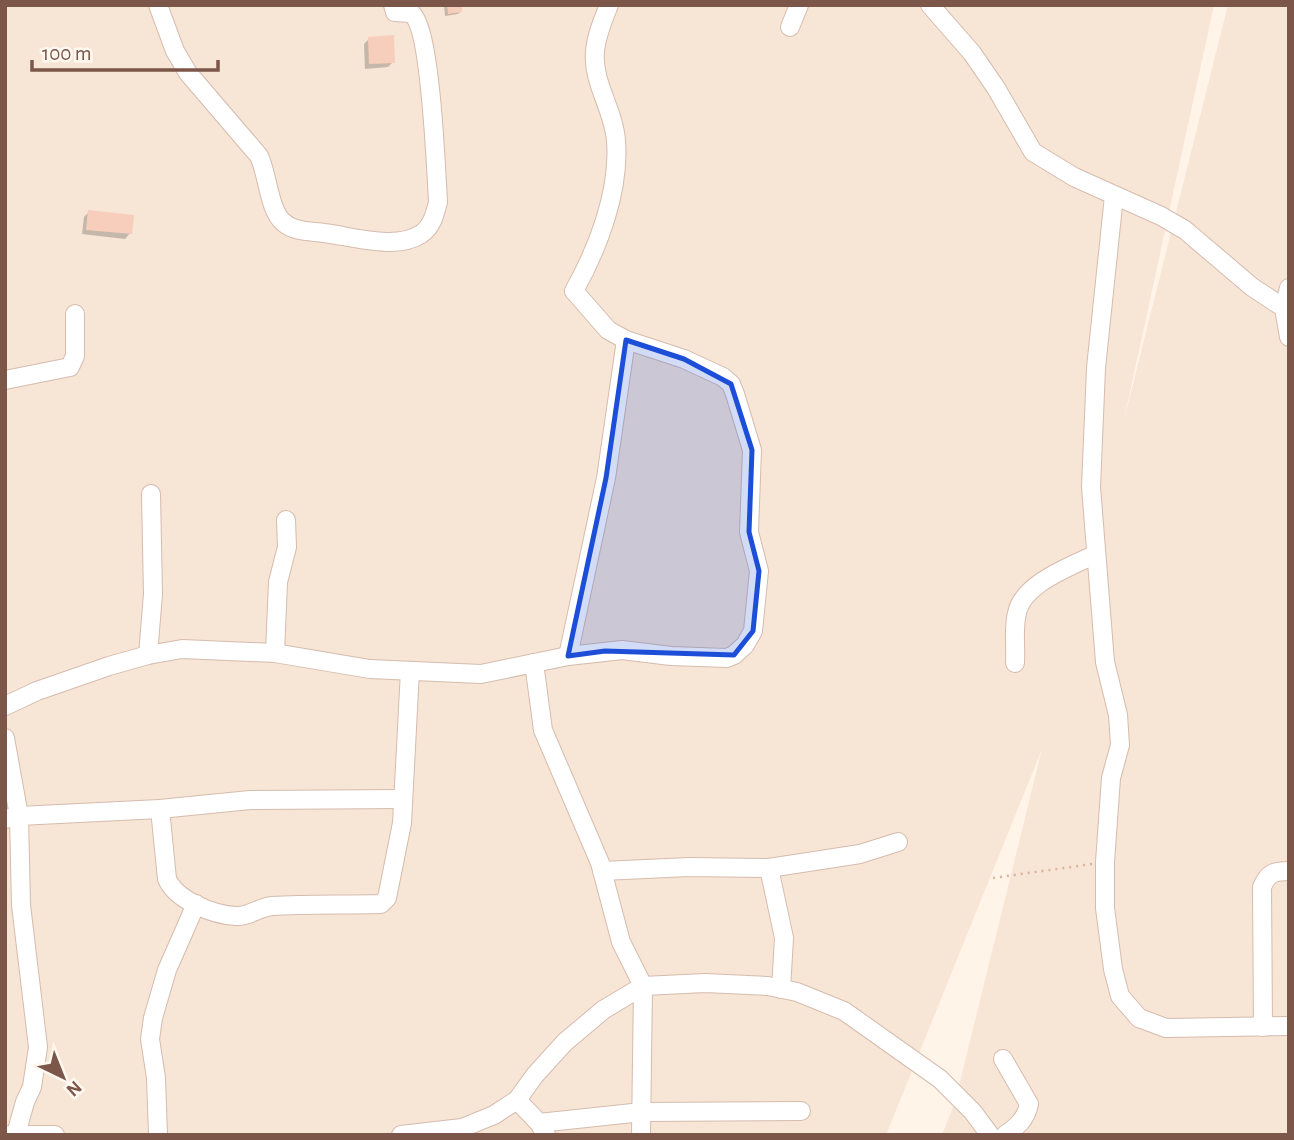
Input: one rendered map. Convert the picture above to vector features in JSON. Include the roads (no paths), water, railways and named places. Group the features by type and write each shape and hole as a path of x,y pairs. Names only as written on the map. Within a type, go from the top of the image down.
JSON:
{"street":[{"path":"158,5 175,51 188,73 260,156 279,219 296,230 367,241 391,241 410,239 422,234 433,220 438,202 427,63 419,21 411,13 395,12 393,5"},
{"path":"5,706 37,691 148,654 182,649 275,653 370,669 481,674 568,656 622,650 671,656 727,658 746,645 753,631 759,571 749,532 754,464 749,437 731,384 723,377 684,359 626,340 608,330 574,291 606,219 612,194 616,143 613,123 596,71 594,53 609,5"},
{"path":"790,27 799,5"},
{"path":"930,5 972,53 1033,152 1074,177 1161,216 1185,230 1252,287 1286,309"},
{"path":"1115,196 1095,382 1091,487 1105,662 1118,715 1120,745 1111,778 1105,862 1105,908 1113,969 1120,996 1139,1018 1166,1028 1289,1026"},
{"path":"1289,288 1286,309 1289,337"},
{"path":"5,380 70,367 75,356 75,314"},
{"path":"568,656 606,478 626,340"},
{"path":"148,654 153,594 151,495"},
{"path":"275,653 278,582 287,547 286,520"},
{"path":"1015,663 1017,613 1022,600 1033,588 1050,577 1096,554"},
{"path":"534,663 543,730 602,871 621,942 643,986 641,1135"},
{"path":"160,809 167,879 171,888 196,904 217,913 239,916 269,906 381,904 387,898 402,822 410,671"},
{"path":"5,738 38,1047 32,1087 12,1134 55,1135"},
{"path":"12,817 160,809 250,800 403,799"},
{"path":"602,871 689,867 769,868 860,854 898,842"},
{"path":"769,868 784,938 781,989"},
{"path":"1263,1027 1262,887 1266,876 1289,871"},
{"path":"158,1135 156,1078 150,1039 153,1018 167,971 196,904"},
{"path":"401,1135 462,1128 479,1123 517,1100 565,1042 603,1010 643,986 705,984 797,992 844,1011 940,1079 973,1112 990,1135"},
{"path":"1003,1059 1029,1104 1021,1123 1005,1135"},
{"path":"517,1100 542,1129 642,1112 801,1111"}]}
